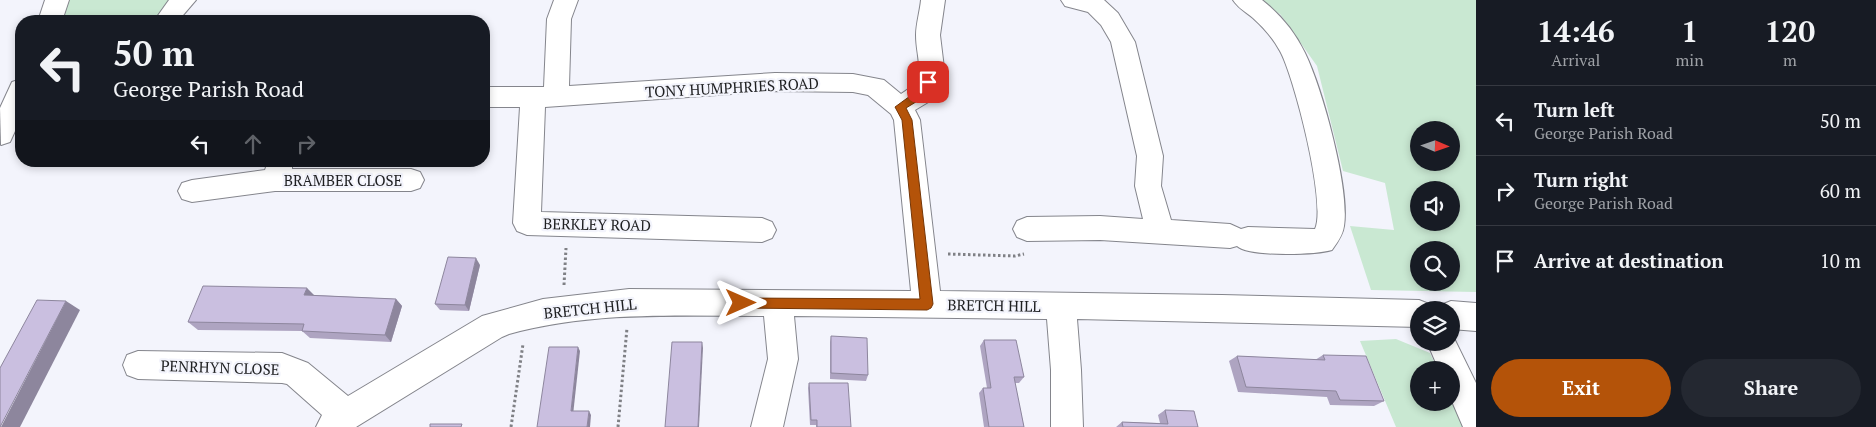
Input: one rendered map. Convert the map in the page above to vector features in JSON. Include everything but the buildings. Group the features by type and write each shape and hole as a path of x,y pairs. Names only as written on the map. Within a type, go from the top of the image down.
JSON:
{"street":[{"path":"52,15 57,0"},
{"path":"170,15 184,0"},
{"path":"544,97 559,19 566,0"},
{"path":"927,304 907,120 900,107 921,94 928,82 932,68 928,35 933,0"},
{"path":"1028,228 1100,228 1298,242 1322,241 1330,228 1332,208 1315,120 1293,53 1271,21 1258,8 1245,0"},
{"path":"1091,2 1110,19 1123,42 1150,156 1148,186 1160,232"},
{"name":"TONY HUMPHRIES ROAD","path":"490,97 544,97 776,82 853,83 875,87 900,107"},
{"name":"BERKLEY ROAD","path":"544,97 527,223 762,230"},
{"path":"15,102 0,135 15,134"},
{"name":"BRAMBER CLOSE","path":"192,191 278,171 411,180"},
{"name":"BRETCH HILL","path":"339,421 470,338 493,326 515,318 629,302 927,304 1319,310 1410,314"},
{"path":"766,427 783,359 778,303"},
{"path":"1061,306 1066,370 1067,427"},
{"path":"1460,316 1476,317"},
{"path":"1446,351 1476,419"},
{"name":"PENRHYN CLOSE","path":"138,365 282,368 297,373 339,421"}],"path":[{"path":"562,310 567,224"},
{"path":"618,427 629,302"},
{"path":"511,427 524,346 515,318"}],"green space":[{"path":"62,0 175,0 159,15 57,15"},
{"path":"1251,0 1476,0 1476,292 1424,291 1460,291 1460,241 1410,241 1410,291 1371,290 1350,226 1394,230 1385,183 1343,171 1317,66 1280,14"},
{"path":"1396,339 1410,345 1410,351 1425,351 1430,353 1434,361 1410,361 1410,411 1457,411 1465,427 1396,427 1360,341"}],"route":[{"path":"741,303 927,304 907,120 900,107 921,94 928,82"}]}
